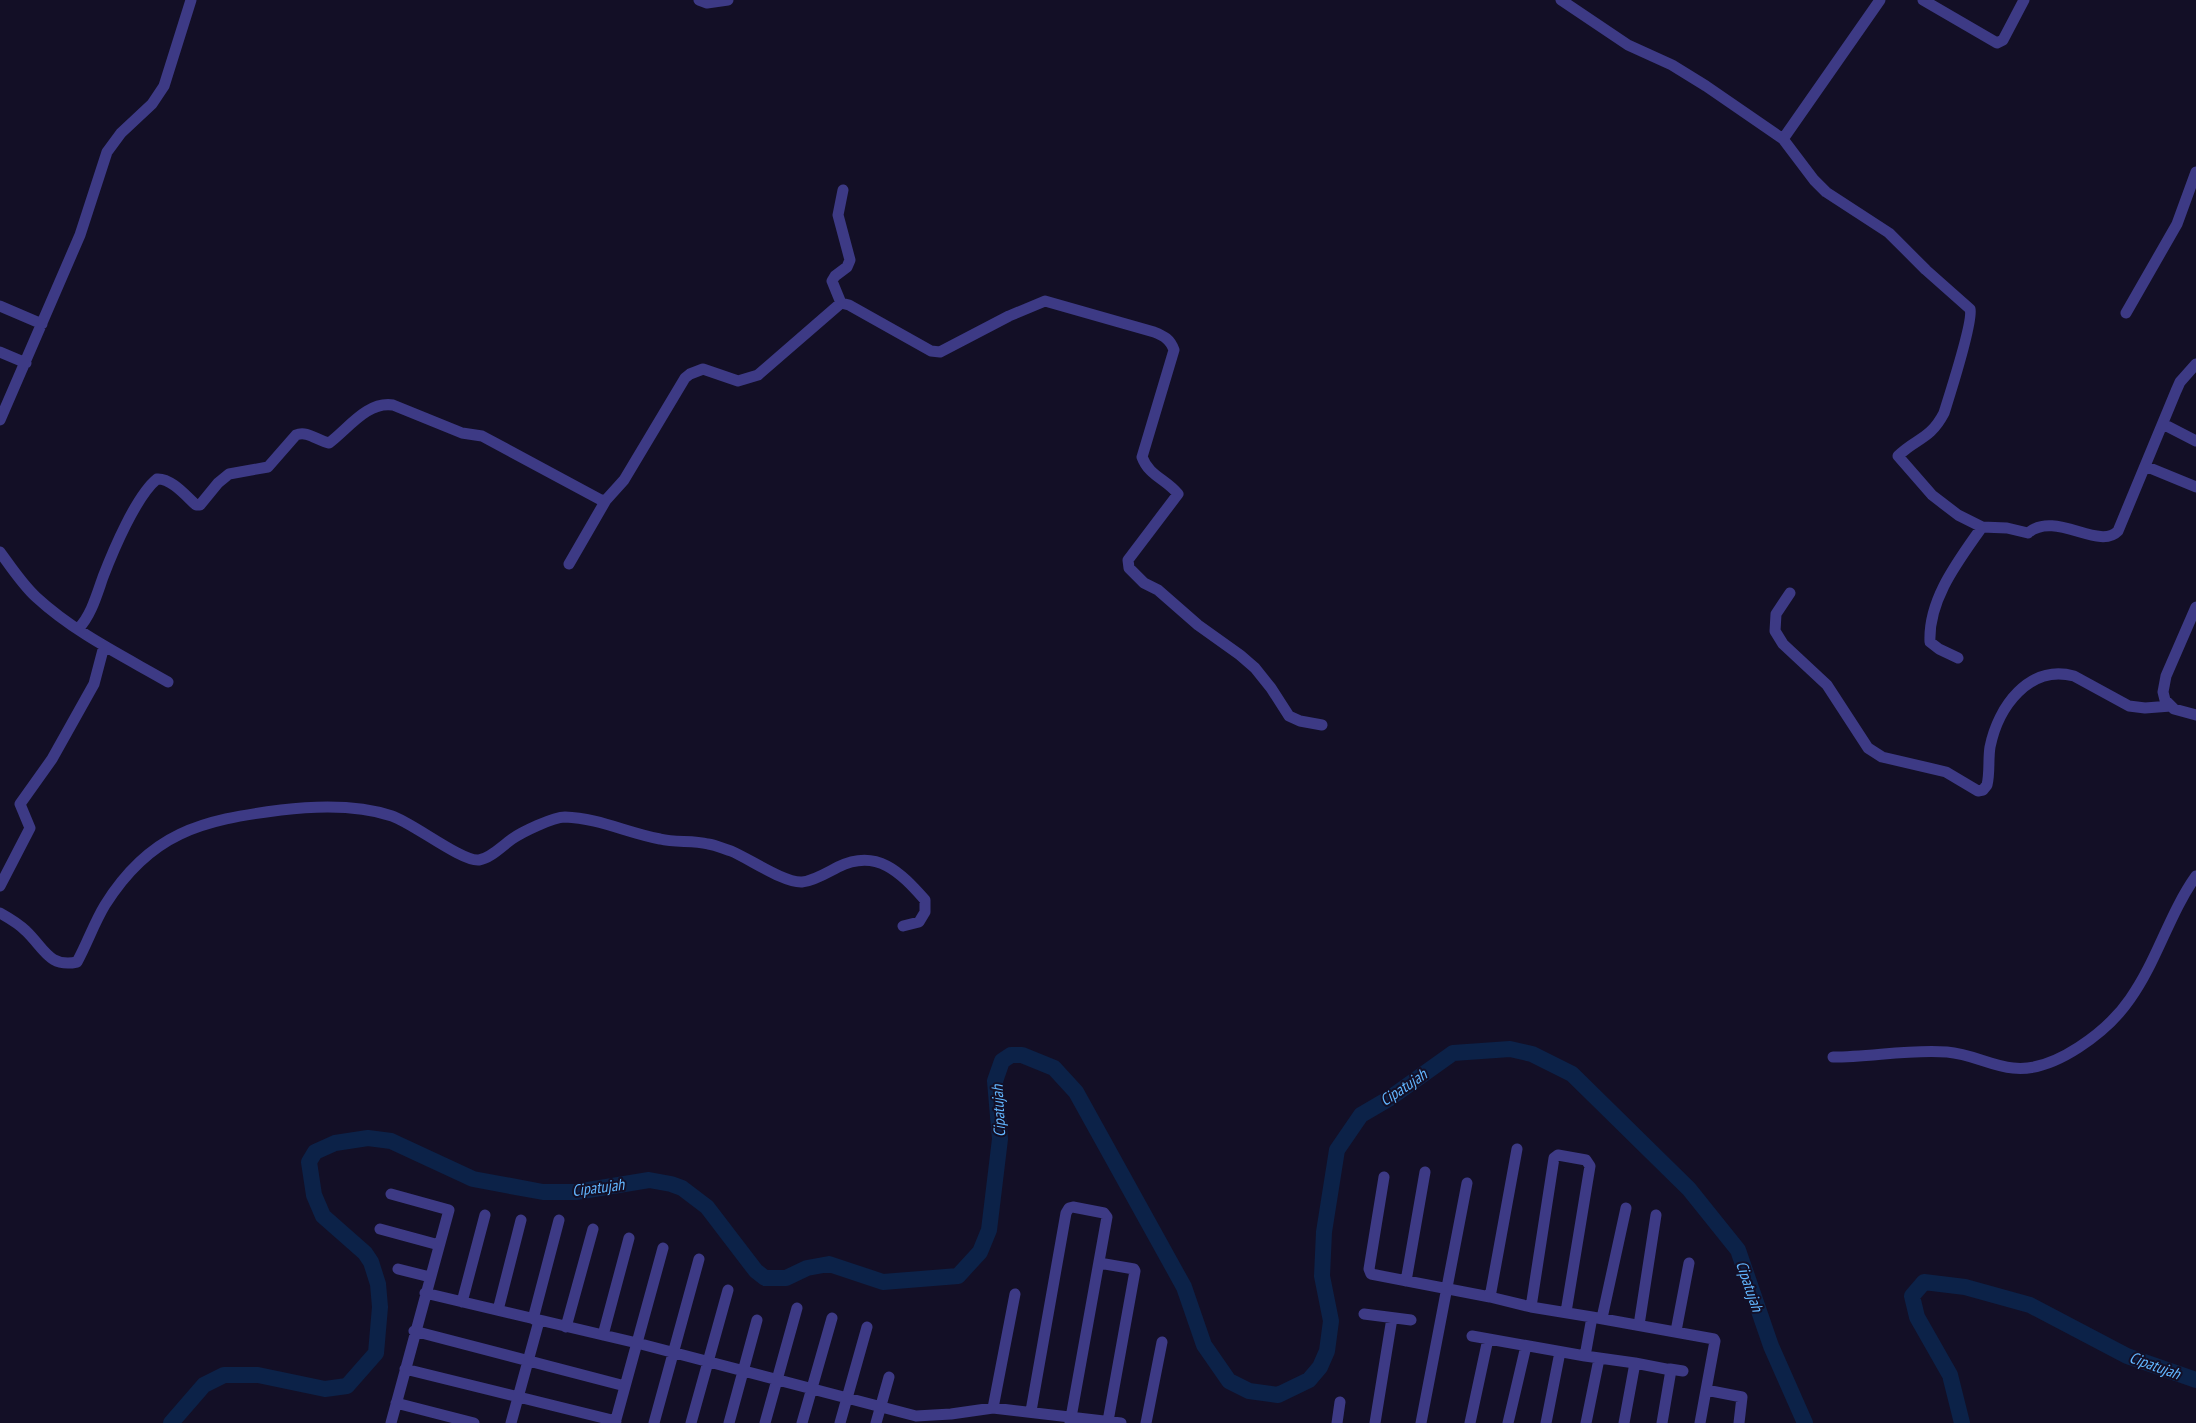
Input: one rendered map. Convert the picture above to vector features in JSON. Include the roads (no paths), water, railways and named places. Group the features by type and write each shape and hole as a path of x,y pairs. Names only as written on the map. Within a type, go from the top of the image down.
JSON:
{"street":[{"path":"0,420 80,235 107,152 121,133 152,104 164,86 191,0"},
{"path":"699,0 707,3 728,0"},
{"path":"1561,0 1628,45 1672,65 1706,86 1782,138 1814,180 1826,192 1889,233 1932,276 1970,309 1972,314 1969,330 1944,414 1938,424 1924,439 1898,457 1932,495 1958,515 1982,527 2008,528 2028,533 2036,527 2053,525 2104,537 2111,536 2118,531 2180,382 2196,364"},
{"path":"1782,138 1880,0"},
{"path":"1923,0 1997,43 2003,40 2024,0"},
{"path":"2126,313 2177,224 2196,172"},
{"path":"842,303 832,281 834,276 847,267 850,260 838,215 843,190"},
{"path":"569,564 606,500 624,480 685,378 690,374 703,369 738,381 758,375 842,303 849,304 937,352 945,351 1010,316 1045,301 1147,330 1168,338 1174,350 1142,457 1145,466 1152,474 1178,494 1128,560 1128,568 1144,584 1158,590 1198,625 1255,668 1289,716 1300,721 1322,725"},
{"path":"0,306 42,324"},
{"path":"0,352 26,363"},
{"path":"78,629 93,603 119,537 143,497 157,479 171,483 196,505 200,505 229,474 268,466 296,435 300,433 308,434 329,443 372,407 378,405 393,405 462,434 482,436 600,500 606,500"},
{"path":"2163,424 2196,441"},
{"path":"2145,466 2196,487"},
{"path":"1958,658 1930,642 1929,628 1936,603 1957,562 1982,527"},
{"path":"0,552 34,595 57,615 104,646 168,682"},
{"path":"1790,593 1776,614 1775,631 1783,644 1827,685 1868,748 1882,757 1946,772 1978,791 1983,790 1988,781 1990,746 1999,718 2017,691 2035,679 2066,674 2074,676 2129,706 2145,708 2171,706"},
{"path":"2196,607 2164,684 2164,695 2171,706 2179,711 2196,715"},
{"path":"0,886 30,828 20,806 21,802 52,758 94,684 104,646"},
{"path":"0,913 28,932 40,948 54,960 65,965 77,962 105,906 129,874 164,842 188,829 237,816 312,807 355,809 392,816 467,858 479,860 494,853 513,838 563,817 602,822 661,840 709,844 733,852 786,879 803,882 847,863 869,859 890,866 903,876 925,900 925,912 919,922 904,926"},
{"path":"1833,1057 1912,1051 1948,1052 1966,1054 2006,1067 2019,1069 2050,1062 2074,1051 2113,1019 2129,1000 2148,972 2178,906 2196,876"},
{"path":"1490,1297 1517,1149"},
{"path":"1531,1307 1554,1158 1558,1155 1586,1160 1590,1164 1566,1312"},
{"path":"1406,1280 1425,1172"},
{"path":"1384,1178 1369,1272 1375,1276 1406,1280 1531,1307 1676,1331 1715,1340 1700,1423"},
{"path":"1421,1423 1468,1183"},
{"path":"391,1194 449,1210 414,1331 391,1423"},
{"path":"1031,1411 1066,1213 1069,1208 1073,1207 1106,1215 1071,1420"},
{"path":"1585,1356 1626,1208"},
{"path":"462,1302 485,1215"},
{"path":"1639,1325 1656,1215"},
{"path":"498,1310 521,1220"},
{"path":"511,1423 528,1360 559,1220"},
{"path":"380,1229 439,1245"},
{"path":"566,1327 593,1229"},
{"path":"603,1335 629,1238"},
{"path":"405,1369 615,1422 663,1248"},
{"path":"654,1423 699,1258"},
{"path":"425,1293 637,1342 880,1406 915,1419 992,1408 1031,1411 1071,1420 1112,1422 1136,1271 1134,1268 1099,1263"},
{"path":"1676,1331 1689,1263"},
{"path":"398,1269 430,1277"},
{"path":"691,1423 728,1290"},
{"path":"992,1408 1015,1294"},
{"path":"766,1423 797,1308"},
{"path":"1364,1314 1411,1320"},
{"path":"802,1423 832,1318"},
{"path":"1375,1423 1392,1318"},
{"path":"729,1423 757,1320"},
{"path":"840,1423 867,1327"},
{"path":"414,1331 625,1386"},
{"path":"1472,1336 1599,1359 1635,1362 1683,1371"},
{"path":"1470,1423 1488,1339"},
{"path":"1146,1423 1162,1342"},
{"path":"1508,1423 1526,1346"},
{"path":"1546,1423 1560,1352"},
{"path":"1586,1423 1599,1359"},
{"path":"1624,1423 1635,1362"},
{"path":"1662,1423 1670,1369"},
{"path":"876,1423 889,1377"},
{"path":"1706,1390 1742,1397 1738,1423"},
{"path":"1337,1423 1340,1402"},
{"path":"396,1403 474,1423"}],"waterway":[{"name":"Cipatujah","path":"171,1423 204,1385 224,1375 258,1375 325,1389 347,1386 376,1353 380,1307 378,1284 371,1262 365,1253 323,1216 314,1195 309,1162 315,1152 335,1143 368,1138 391,1141 473,1179 543,1192 576,1192 649,1180 671,1184 682,1188 707,1207 756,1271 765,1278 786,1278 807,1268 829,1264 883,1282 958,1276 980,1252 989,1230 1000,1139 995,1081 1002,1061 1011,1055 1022,1055 1054,1068 1076,1092 1184,1287 1204,1345 1229,1381 1249,1391 1278,1395 1309,1380 1320,1367 1327,1351 1331,1321 1322,1276 1324,1232 1337,1150 1361,1115 1390,1098 1453,1053 1510,1049 1532,1054 1572,1074 1689,1189 1738,1250 1771,1346 1805,1423"},
{"name":"Cipatujah","path":"1962,1423 1950,1375 1917,1317 1912,1296 1924,1282 1965,1287 2030,1305 2127,1356 2196,1380"}]}
